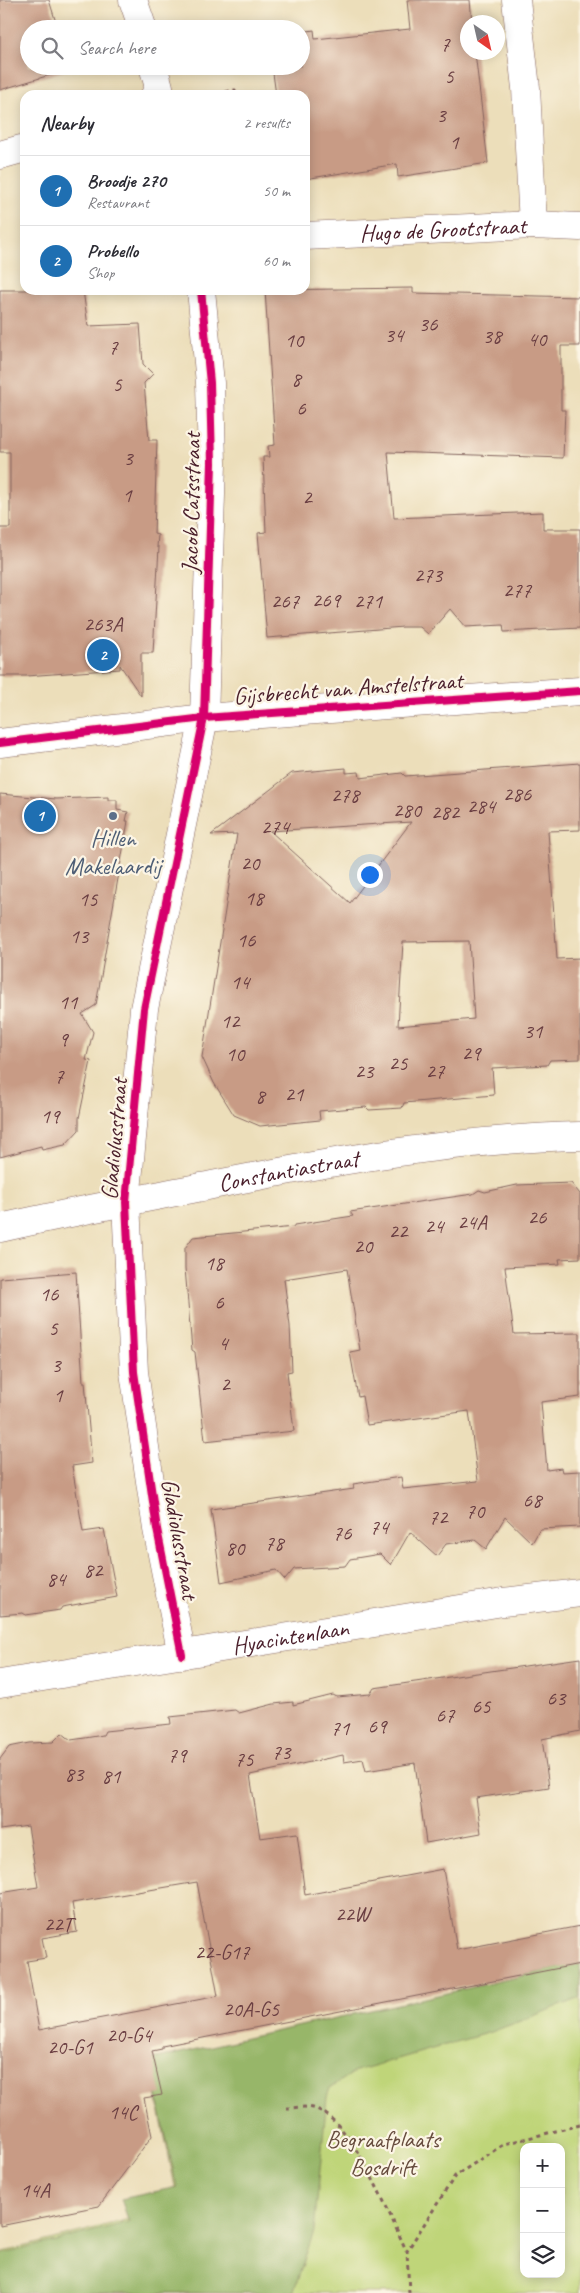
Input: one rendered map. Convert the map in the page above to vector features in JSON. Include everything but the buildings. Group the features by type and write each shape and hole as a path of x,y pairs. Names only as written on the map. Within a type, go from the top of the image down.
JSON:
{"street":[{"path":"134,0 140,20"},
{"path":"516,0 526,88 533,225"},
{"path":"156,75 159,87 158,90"},
{"path":"0,155 20,149"},
{"name":"Hugo de Grootstraat","path":"310,236 533,225 580,227"},
{"name":"Jacob Catsstraat","path":"201,295 210,383 212,463 204,718"},
{"name":"Gijsbrecht van Amstelstraat","path":"0,743 204,718 580,691"},
{"name":"Gladiolusstraat","path":"182,1655 157,1528 134,1372 126,1202 144,1009 204,718"},
{"name":"Constantiastraat","path":"0,1228 380,1154 445,1146 580,1136"},
{"name":"Hyacintenlaan","path":"0,1684 503,1602 580,1592"}],"path":[{"path":"286,2108 313,2108 333,2120 350,2140 407,2251 409,2293"},
{"path":"407,2251 455,2176 504,2144 580,2125"}],"green space":[{"path":"580,1963 580,1998 494,2031 356,2071 330,2088 327,2097 314,2231 293,2293 0,2293 0,2255 129,2222 121,2199 177,2187 149,2060"},
{"name":"Begraafplaats Bosdrift","path":"580,1969 580,2293 0,2293 0,2253 179,2206 149,2060"}],"cycle path":[{"path":"182,1655 157,1529 134,1372 126,1202 144,1009 204,718 212,463 210,383 201,295"},
{"path":"0,743 204,718 580,691"}],"place":[{"name":"Probello","path":"103,655"},
{"name":"Broodje 270","path":"40,816"},
{"name":"Hillen Makelaardij","path":"113,816"}]}
